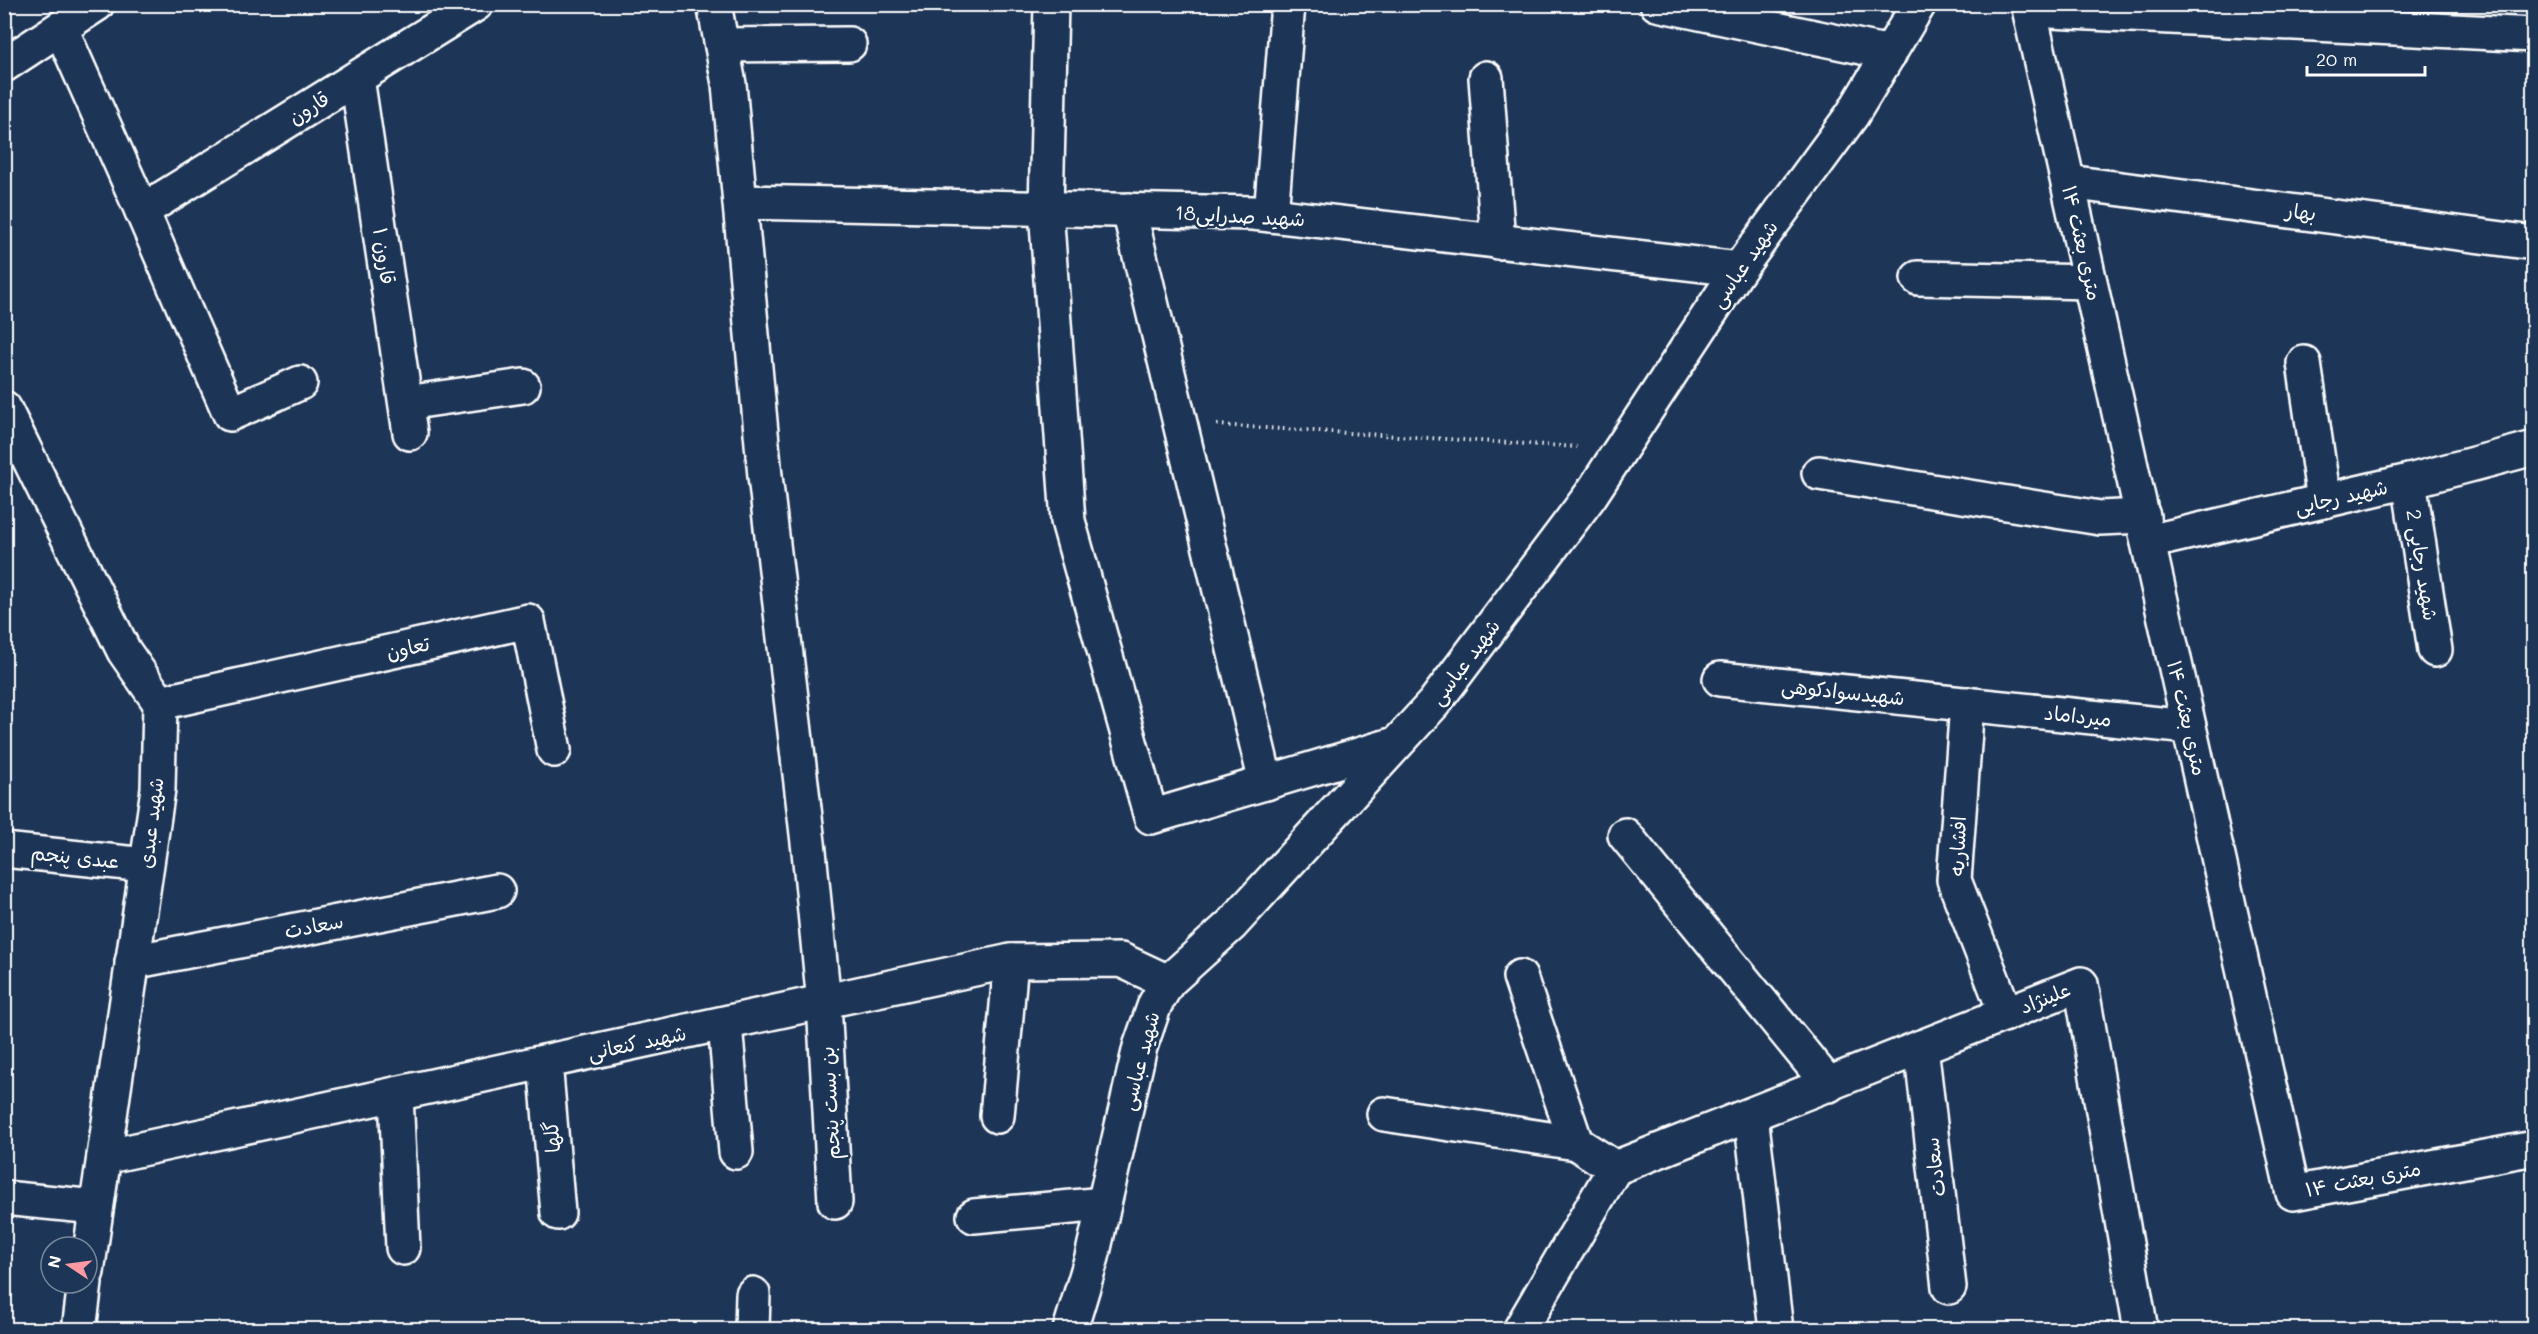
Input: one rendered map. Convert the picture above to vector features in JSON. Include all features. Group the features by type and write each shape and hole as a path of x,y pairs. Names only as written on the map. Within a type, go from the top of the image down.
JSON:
{"street":[{"path":"4,65 97,4"},
{"name":"قارون","path":"141,210 476,4"},
{"name":"بن بست پنجم","path":"714,4 729,84 765,476 809,851 824,1003 836,1202"},
{"path":"1051,4 1046,208 1068,521 1151,817 1396,744"},
{"path":"1271,215 1288,4"},
{"path":"1657,4 1890,53"},
{"name":"شهید عباسی","path":"1070,1329 1092,1257 1140,1047 1155,1004 1168,982 1232,925 1434,703 1590,496 1739,269 1852,115 1919,4"},
{"path":"2029,7 2534,35"},
{"name":"۱۴ متری بعثت","path":"2029,7 2293,1192 2534,1148"},
{"path":"61,29 230,414 300,383"},
{"path":"722,45 849,44"},
{"name":"قارون ۱","path":"357,78 408,418 523,386"},
{"path":"1486,78 1498,242"},
{"name":"بهار","path":"2068,182 2534,243"},
{"name":"شهید صدرایی18","path":"740,202 1271,215 1739,269"},
{"path":"1129,210 1266,783"},
{"path":"1918,278 2090,282"},
{"path":"2304,363 2324,501"},
{"path":"4,408 124,651 160,703"},
{"name":"شهید رجایی","path":"1819,473 2100,518 2146,529 2324,501 2534,448"},
{"name":"شهید رجایی 2","path":"2409,481 2435,650"},
{"name":"تعاون","path":"160,703 528,621 554,750"},
{"name":"شهیدسوادکوهی","path":"1720,680 1967,704"},
{"name":"شهید عبدی","path":"92,1235 158,789 160,703"},
{"name":"میرداماد","path":"1967,704 2189,727"},
{"name":"افشاریه","path":"1967,704 1954,880 2006,1014"},
{"path":"1625,835 1828,1085"},
{"name":"عبدی پنجم","path":"4,850 146,865"},
{"name":"سعادت","path":"132,962 497,891"},
{"name":"شهید کنعانی","path":"104,1157 1011,962 1121,960 1168,982"},
{"path":"997,1116 1011,962"},
{"path":"1520,977 1576,1143"},
{"name":"علینژاد","path":"1615,1168 2081,984 2141,1329"},
{"path":"725,1024 736,1152"},
{"name":"سعادت","path":"1921,1047 1949,1287"},
{"name":"گلها","path":"545,1062 558,1213"},
{"path":"396,1094 403,1248"},
{"path":"1384,1113 1576,1143 1615,1168 1520,1329"},
{"path":"1751,1115 1776,1329"},
{"path":"4,1198 96,1207"},
{"path":"974,1216 1104,1204"},
{"path":"752,1329 753,1294"},
{"path":"79,1329 83,1295"}],"path":[{"path":"1180,423 1621,450"}]}
